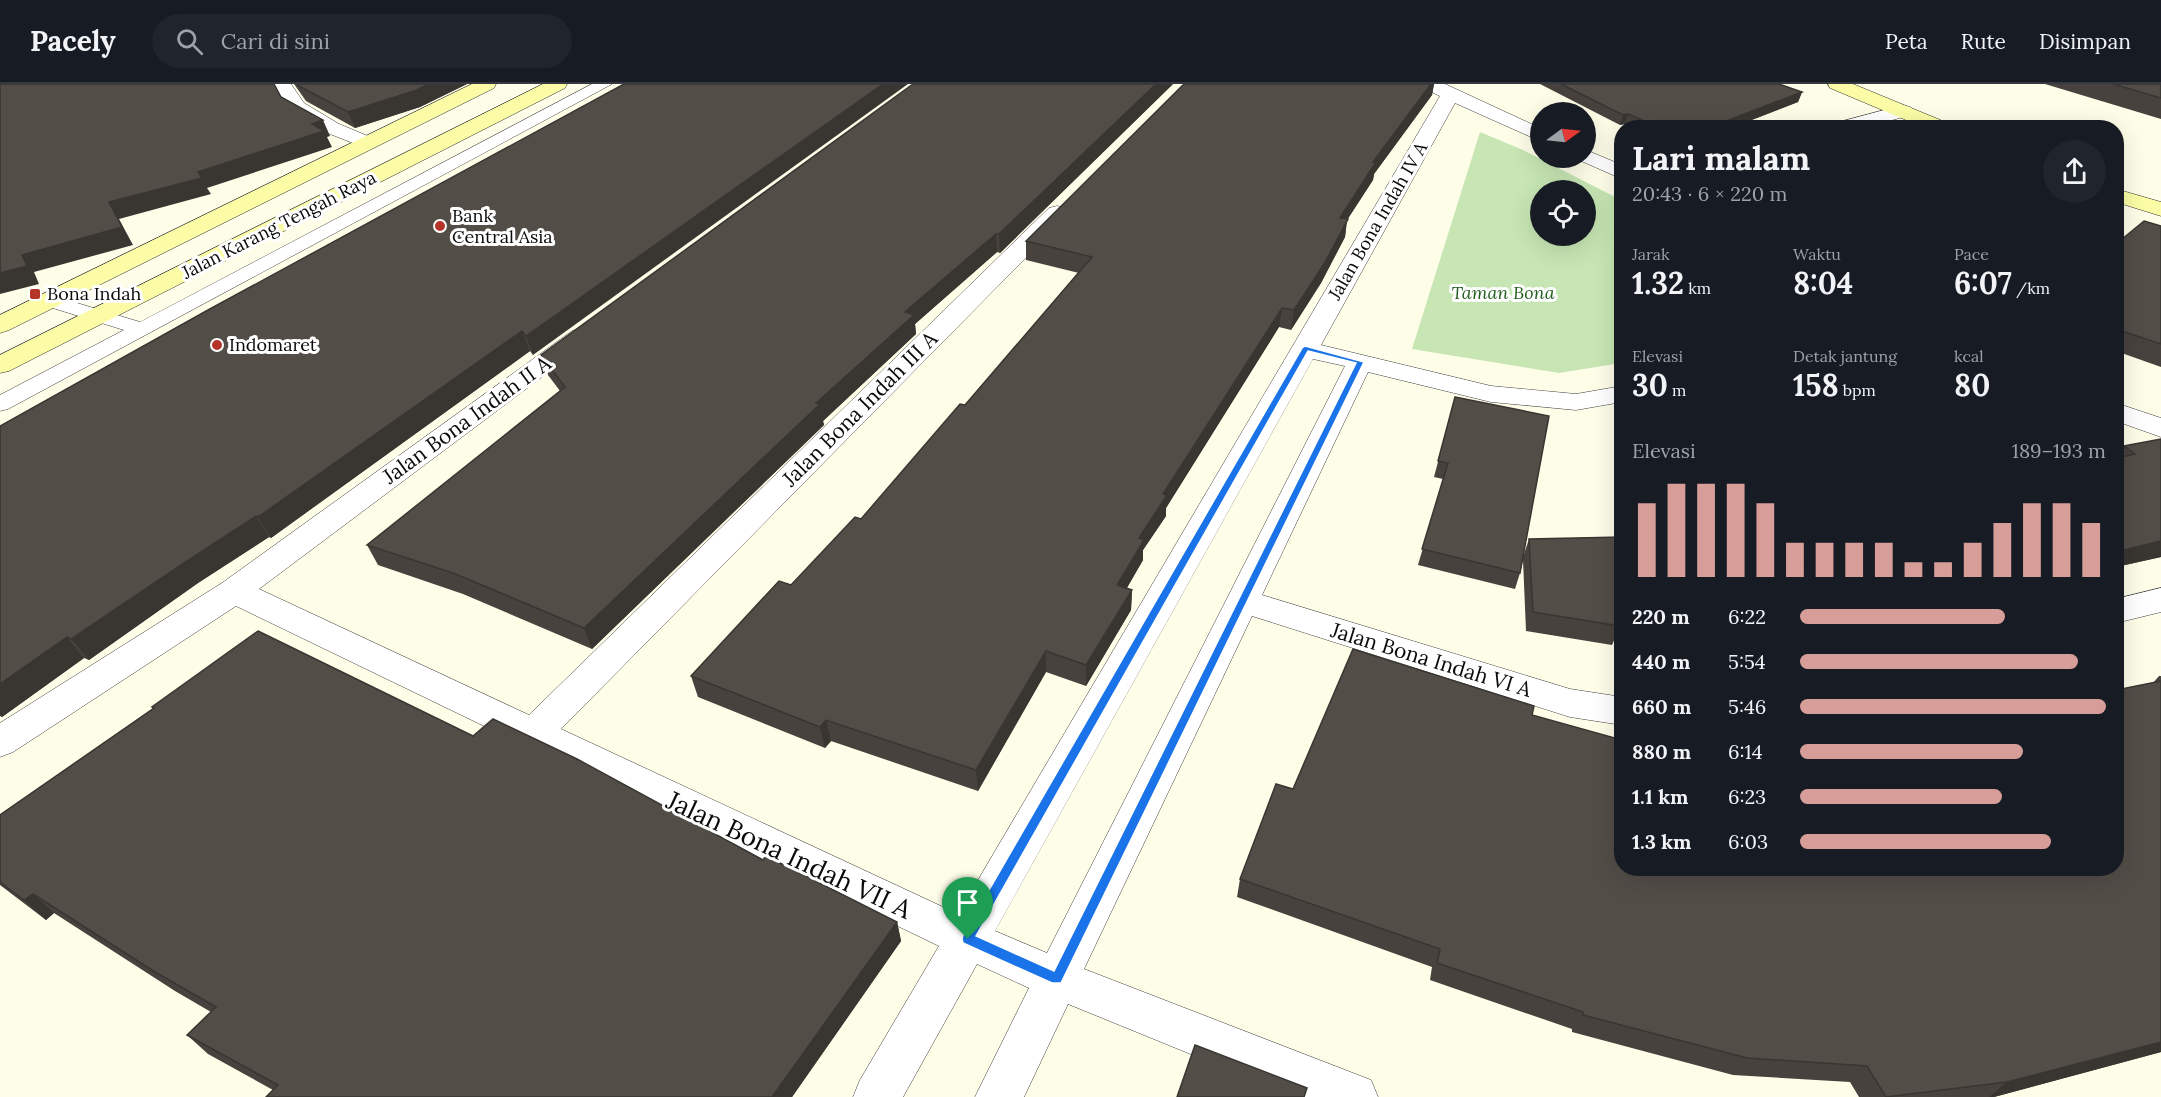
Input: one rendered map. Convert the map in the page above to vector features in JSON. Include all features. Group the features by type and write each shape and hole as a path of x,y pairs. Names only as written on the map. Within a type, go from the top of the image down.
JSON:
{"main road":[{"name":"Jalan Karang Tengah Raya","path":"0,325 487,84"},
{"name":"Jalan Karang Tengah Raya","path":"0,365 558,84"},
{"path":"1837,84 1924,120"},
{"path":"2124,198 2161,210"}],"street":[{"path":"282,84 297,106 332,128 368,143"},
{"path":"1430,84 1530,130"},
{"name":"Jalan Bona Indah IV A","path":"877,1097 1451,93"},
{"path":"1869,120 1903,111"},
{"path":"1596,160 1614,168"},
{"name":"Jalan Bona Indah III A","path":"532,734 1077,194"},
{"name":"Jalan Bona Indah II A","path":"0,742 234,591 598,323"},
{"path":"1305,348 1491,394 1576,402 1614,395"},
{"path":"999,1097 1360,362"},
{"path":"2124,414 2161,428"},
{"name":"Jalan Bona Indah VII A","path":"234,591 968,939 1057,979 1354,1097"},
{"path":"2124,609 2161,600"},
{"name":"Jalan Bona Indah VI A","path":"1242,601 1570,703 1614,710"}],"lane":[{"path":"0,404 604,84"},
{"path":"50,301 142,330"}],"green space":[{"name":"Taman Bona","path":"1480,132 1530,154 1530,168 1558,168 1582,180 1530,180 1530,246 1596,246 1596,187 1614,196 1614,364 1559,373 1412,349"}],"building":[{"path":"0,84 274,84 281,97 323,120 312,124 324,131 198,172 202,178 109,202 122,227 22,255 27,266 0,273"},
{"path":"297,84 429,84 348,112"},
{"path":"624,84 883,84 526,336 522,331 258,517 256,516 71,639 67,637 0,684 0,426"},
{"path":"913,84 1156,84 999,234 996,234 905,312 914,315 816,403 820,404 584,628 453,573 367,545 565,387 541,355"},
{"path":"1184,84 1431,84 1373,162 1376,162 1340,218 1348,219 1324,264 1294,310 1282,308 1163,494 1167,495 1139,538 1144,540 1117,585 1132,590 1086,665 1046,651 976,770 826,720 820,727 691,676 779,581 791,585 855,517 861,519 960,404 965,405 1092,257 1026,241"},
{"path":"1561,84 1779,84 1802,92 1729,120 1642,120 1628,114 1623,115"},
{"path":"2113,84 2161,84 2161,98"},
{"path":"2144,221 2161,226 2161,344 2124,332 2124,237"},
{"path":"1455,397 1549,416 1520,573 1422,549 1448,463 1438,461"},
{"path":"2161,439 2161,541 2124,550 2124,456 2135,454 2124,446"},
{"path":"1614,537 1614,625 1533,612 1529,539"},
{"path":"258,631 473,736 493,719 577,759 763,860 766,856 897,922 772,1097 266,1097 278,1085 187,1035 216,1007 155,972 33,894 24,900 0,882 0,815 154,708 152,707"},
{"path":"1353,649 1534,706 1532,715 1614,738 1614,876 2124,876 2124,688 2161,681 2161,1042 2007,1082 1886,1097 1867,1066 1747,1058 1583,1015 1583,1012 1437,963 1440,949 1240,879 1276,784 1293,789"},
{"path":"1195,1045 1307,1088 1304,1097 1177,1097"}],"place":[{"name":"Bank Central Asia","path":"440,226"},
{"name":"Bona Indah","path":"35,294"},
{"name":"Indomaret","path":"217,345"}],"route":[{"path":"1305,348 1360,362 1057,979 968,939 1305,348"}]}
